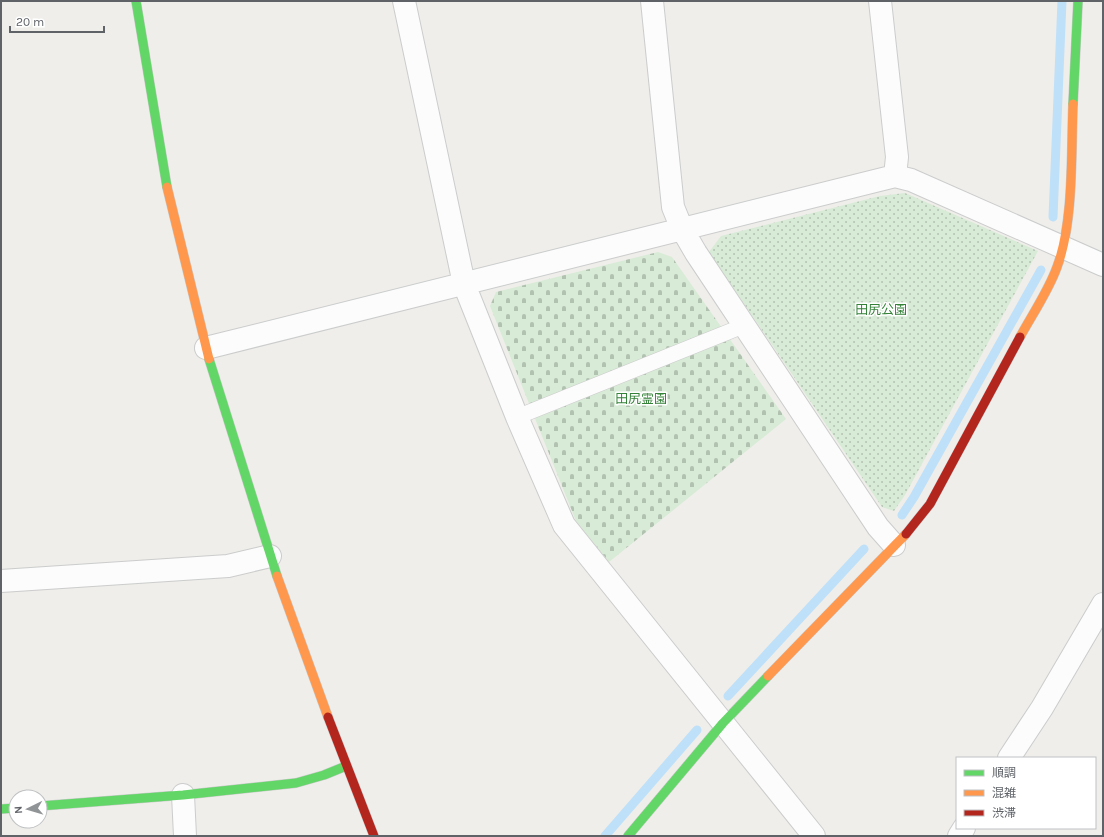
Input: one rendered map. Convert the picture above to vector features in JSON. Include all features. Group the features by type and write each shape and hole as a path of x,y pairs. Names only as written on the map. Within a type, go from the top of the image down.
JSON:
{"street":[{"path":"136,1 168,194 206,348 270,556 346,766 374,836"},
{"path":"404,1 464,284 517,418 564,525 814,836"},
{"path":"652,1 674,207 682,229 743,326 878,527 894,545"},
{"path":"880,1 897,157 895,176"},
{"path":"628,836 723,723 915,524 930,504 1057,268 1063,247 1068,219 1078,1"},
{"path":"206,348 895,176 911,180 1103,265"},
{"path":"1,581 228,566 270,556"},
{"path":"1010,757 1042,708 1103,604"},
{"path":"48,805 183,795 296,783 324,776 346,766"},
{"path":"183,795 185,836"}],"lane":[{"path":"517,418 743,326"}],"green space":[{"name":"田尻公園","path":"905,193 1038,251 905,495 894,511 882,507 709,252 721,236 880,196"},
{"name":"田尻霊園","path":"658,252 672,257 786,419 609,562 576,521 490,306 496,292"}],"waterway":[{"path":"1053,217 1062,1"},
{"path":"902,515 914,497 1041,270"},
{"path":"728,696 864,549"},
{"path":"605,836 697,730"}],"traffic: fast":[{"path":"136,1 167,187"},
{"path":"1073,104 1078,1"},
{"path":"209,359 277,576"},
{"path":"628,836 723,723 768,676"},
{"path":"48,805 183,795 296,783 324,775 346,766"},
{"path":"1,809 8,809"}],"traffic: slow":[{"path":"1020,337 1050,285 1062,249 1071,187 1073,104"},
{"path":"167,187 209,359"},
{"path":"768,676 906,534"},
{"path":"277,576 328,717"}],"traffic: jam":[{"path":"906,534 930,504 1020,337"},
{"path":"328,717 374,836"}]}
